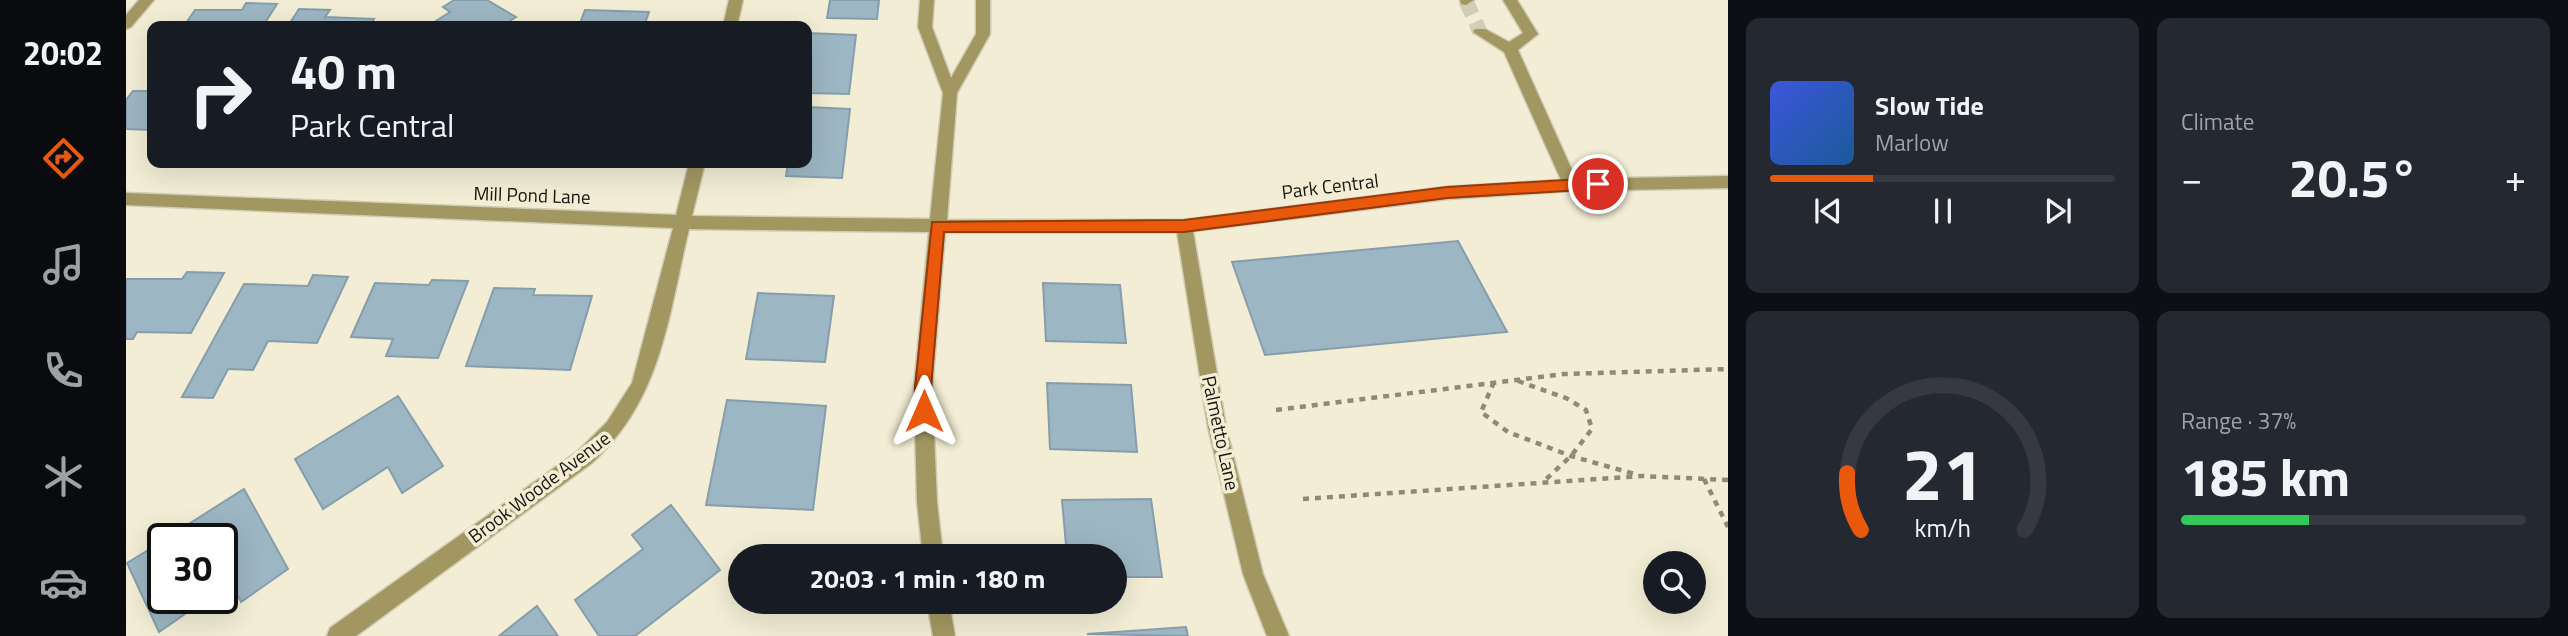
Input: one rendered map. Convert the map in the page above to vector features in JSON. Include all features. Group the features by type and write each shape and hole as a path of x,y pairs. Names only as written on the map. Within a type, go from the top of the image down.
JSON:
{"street":[{"path":"126,24 146,0"},
{"path":"731,21 736,0"},
{"path":"928,0 925,27 950,93"},
{"path":"932,544 923,388 937,226 950,93 983,34 983,0"},
{"path":"1510,0 1531,34 1510,49"},
{"path":"1480,32 1510,49 1571,185"},
{"name":"Brook Woode Avenue","path":"338,636 584,457 606,439 624,418 637,396 646,371 696,168"},
{"name":"Park Central","path":"937,226 1184,226 1447,193 1571,185 1728,182"},
{"name":"Mill Pond Lane","path":"126,199 683,222 937,226"},
{"name":"Palmetto Lane","path":"1184,226 1217,427 1253,574 1278,636"},
{"path":"940,614 944,636"}],"path":[{"path":"1276,410 1564,374 1728,369"},
{"path":"1515,380 1566,398 1586,410 1592,429 1571,456 1542,483"},
{"path":"1494,382 1481,412 1508,432 1571,456 1642,476"},
{"path":"1303,499 1642,476 1728,480"},
{"path":"1704,479 1728,527"}],"building":[{"path":"454,0 487,0 516,17 510,21 436,21 450,12 443,7"},
{"path":"830,0 879,0 877,19 827,18"},
{"path":"246,3 277,4 266,21 187,21 195,10 242,10"},
{"path":"299,9 330,10 325,17 374,19 373,21 291,21"},
{"path":"585,10 649,12 646,21 581,21"},
{"path":"812,33 856,35 849,94 812,93"},
{"path":"133,91 147,91 147,130 126,129 126,100"},
{"path":"812,107 850,109 842,178 786,176 787,168 812,168"},
{"path":"1458,241 1507,332 1265,355 1232,262"},
{"path":"187,272 224,273 191,333 137,332 133,339 126,339 126,279 182,279"},
{"path":"313,275 348,277 317,343 268,341 253,370 228,369 213,398 182,397 244,284 308,286"},
{"path":"432,280 468,281 438,358 386,356 393,339 351,337 375,283 429,285"},
{"path":"1043,283 1120,285 1126,343 1046,341"},
{"path":"494,288 535,289 533,295 592,296 570,370 466,366"},
{"path":"758,293 834,296 825,362 746,359"},
{"path":"1047,383 1131,385 1137,452 1050,449"},
{"path":"398,396 443,466 402,493 388,467 323,509 295,459"},
{"path":"727,400 826,406 813,510 706,505"},
{"path":"244,489 288,569 241,602 238,596 238,523 190,523"},
{"path":"1151,499 1162,577 1127,577 1127,544 1066,544 1062,500"},
{"path":"671,505 720,570 635,636 599,636 575,600 643,549 632,535"},
{"path":"147,551 147,606 127,563"},
{"path":"537,606 558,636 499,636"},
{"path":"151,614 185,614 159,632"},
{"path":"1186,627 1188,636 1087,634"}],"tunnel":[{"path":"1466,1 1480,32"}],"route":[{"path":"924,411 923,388 937,226 1184,226 1447,193 1598,184"}]}
